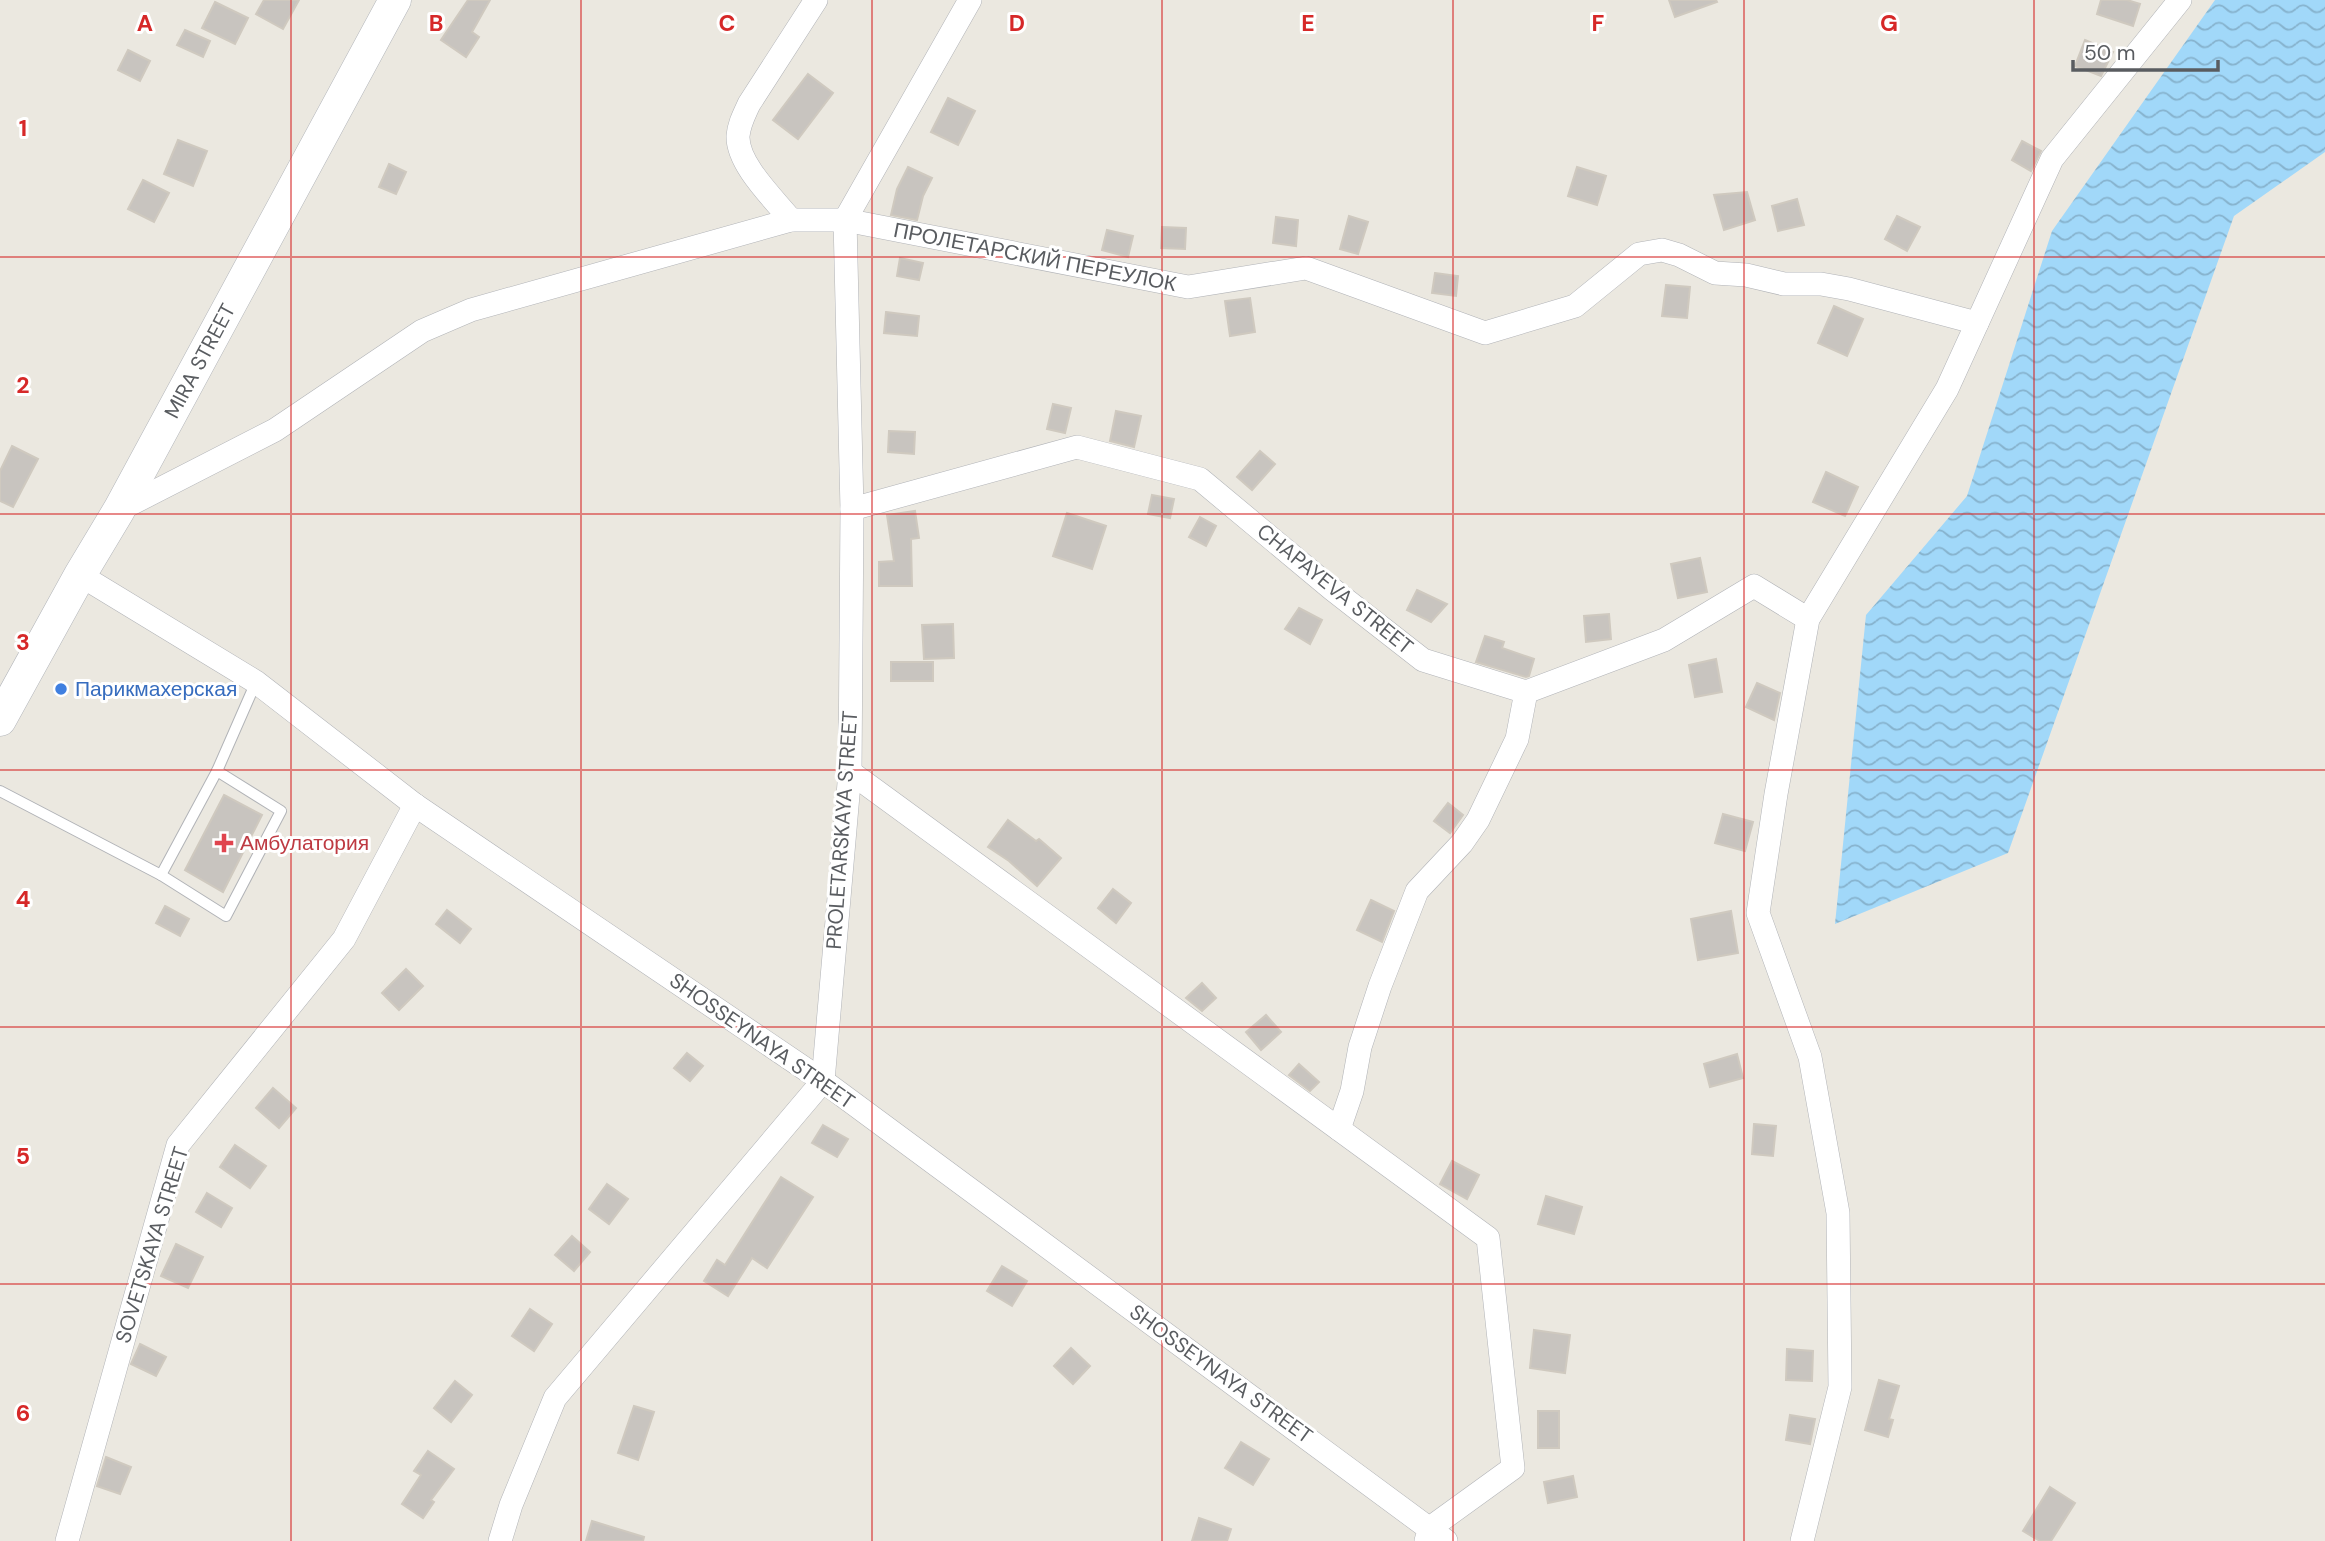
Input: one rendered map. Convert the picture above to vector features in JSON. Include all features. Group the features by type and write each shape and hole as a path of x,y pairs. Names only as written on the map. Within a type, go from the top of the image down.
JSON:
{"street":[{"name":"MIRA STREET","path":"0,720 119,510 396,0"},
{"path":"791,220 744,160 738,139 740,121 816,0"},
{"path":"845,220 970,0"},
{"path":"1802,1541 1840,1387 1838,1213 1810,1057 1758,913 1776,794 1808,619 1947,389 2052,159 2180,0"},
{"name":"ПРОЛЕТАРСКИЙ ПЕРЕУЛОК","path":"119,510 275,430 422,331 471,310 791,220 845,220 1188,287 1306,268 1485,333 1575,306 1639,254 1661,250 1679,255 1715,273 1746,275 1784,284 1821,284 1849,289 1977,323"},
{"name":"PROLETARSKAYA STREET","path":"823,1081 850,772 852,509 845,220"},
{"name":"CHAPAYEVA STREET","path":"852,509 1077,447 1200,479 1332,589 1423,660 1526,692"},
{"name":"SHOSSEYNAYA STREET","path":"80,575 256,682 415,805 823,1081 1434,1537 1513,1468 1488,1238 850,772"},
{"path":"1339,1129 1352,1091 1360,1047 1380,986 1417,891 1462,843 1478,820 1517,739 1526,692 1664,640 1754,586 1808,619"},
{"name":"SOVETSKAYA STREET","path":"67,1541 178,1145 344,939 415,805"},
{"path":"500,1541 511,1505 555,1398 823,1081"}],"lane":[{"path":"161,875 217,771 256,682"},
{"path":"0,791 161,875 226,916 281,811 217,771"}],"water":[{"path":"2215,0 2325,0 2325,152 2234,216 2008,853 1835,924 1866,615 1967,496 2052,231"}],"building":[{"path":"264,0 299,0 283,29 256,14"},
{"path":"468,0 490,0 472,32 479,37 466,57 441,40"},
{"path":"1669,0 1716,0 1717,2 1675,17"},
{"path":"2101,0 2127,0 2140,4 2133,26 2097,14"},
{"path":"215,2 248,18 235,44 202,28"},
{"path":"185,30 210,41 203,57 177,45"},
{"path":"2085,40 2113,52 2101,76 2075,66"},
{"path":"128,50 150,61 140,81 118,70"},
{"path":"808,74 833,93 798,139 773,120"},
{"path":"948,98 975,111 958,145 931,132"},
{"path":"178,140 207,151 193,186 164,174"},
{"path":"2022,141 2041,151 2031,171 2012,160"},
{"path":"389,164 406,172 396,194 379,187"},
{"path":"908,167 932,178 923,196 917,220 891,215 897,189"},
{"path":"1577,167 1606,176 1597,205 1568,196"},
{"path":"143,180 169,193 154,222 128,209"},
{"path":"1747,192 1755,220 1724,230 1714,195"},
{"path":"1797,199 1804,225 1778,231 1772,206"},
{"path":"1349,216 1368,222 1358,254 1340,249"},
{"path":"1897,216 1920,227 1907,251 1885,239"},
{"path":"1276,217 1298,220 1296,246 1273,243"},
{"path":"1162,227 1186,228 1185,249 1161,248"},
{"path":"1107,230 1133,236 1128,257 1102,250"},
{"path":"900,258 923,263 919,280 897,276"},
{"path":"1435,273 1458,276 1456,296 1432,293"},
{"path":"1666,285 1690,287 1687,318 1662,316"},
{"path":"1250,298 1255,332 1230,336 1225,301"},
{"path":"1834,306 1863,319 1847,356 1818,343"},
{"path":"886,312 919,316 917,336 884,333"},
{"path":"1053,404 1071,408 1065,433 1047,429"},
{"path":"1116,411 1141,416 1134,447 1110,441"},
{"path":"889,431 915,432 914,454 888,452"},
{"path":"12,446 38,459 13,507 0,501 0,471"},
{"path":"1260,451 1275,464 1252,490 1237,477"},
{"path":"1826,472 1858,487 1845,516 1813,502"},
{"path":"1152,495 1174,499 1170,518 1148,514"},
{"path":"915,511 919,538 911,539 912,586 879,586 879,562 894,561 887,515"},
{"path":"1067,513 1106,526 1092,569 1053,556"},
{"path":"1200,517 1216,526 1206,546 1189,537"},
{"path":"1700,558 1707,592 1678,598 1671,564"},
{"path":"1417,590 1447,604 1431,622 1407,610"},
{"path":"1299,608 1322,620 1310,644 1285,629"},
{"path":"1609,614 1611,639 1586,642 1584,616"},
{"path":"953,624 954,658 924,659 922,625"},
{"path":"1485,636 1504,642 1502,648 1534,659 1529,676 1476,662"},
{"path":"1716,659 1722,692 1695,697 1689,665"},
{"path":"891,662 933,662 933,681 891,681"},
{"path":"1757,683 1780,693 1774,720 1746,707"},
{"name":"Амбулатория","path":"224,795 262,815 223,892 185,870"},
{"path":"1448,803 1463,815 1450,833 1434,821"},
{"path":"1723,814 1753,822 1745,851 1715,843"},
{"path":"1008,820 1036,841 1039,839 1061,858 1037,886 1009,861 988,847"},
{"path":"1113,889 1131,903 1116,923 1098,908"},
{"path":"1371,900 1394,911 1382,942 1357,930"},
{"path":"165,906 189,919 180,936 156,923"},
{"path":"447,910 471,929 460,943 436,924"},
{"path":"1731,911 1738,953 1698,960 1691,919"},
{"path":"406,969 423,986 399,1010 382,993"},
{"path":"1202,983 1216,998 1202,1011 1186,998"},
{"path":"1266,1015 1281,1032 1261,1050 1246,1032"},
{"path":"687,1053 703,1066 690,1081 674,1068"},
{"path":"1737,1054 1743,1078 1710,1087 1704,1064"},
{"path":"1299,1064 1319,1082 1310,1091 1289,1075"},
{"path":"273,1088 296,1108 279,1128 256,1108"},
{"path":"1754,1124 1776,1126 1773,1156 1752,1154"},
{"path":"823,1125 848,1139 837,1157 812,1143"},
{"path":"235,1145 266,1166 250,1188 220,1167"},
{"path":"1452,1161 1479,1175 1467,1199 1440,1184"},
{"path":"781,1177 813,1197 767,1268 752,1258 728,1296 704,1281 717,1260 725,1265"},
{"path":"607,1184 628,1199 609,1224 589,1209"},
{"path":"207,1193 232,1208 221,1227 196,1212"},
{"path":"1546,1196 1582,1207 1574,1234 1538,1224"},
{"path":"572,1236 590,1252 574,1271 555,1255"},
{"path":"176,1244 203,1257 188,1288 161,1276"},
{"path":"1002,1266 1027,1281 1012,1306 987,1291"},
{"path":"530,1309 552,1324 534,1351 512,1336"},
{"path":"1534,1330 1570,1335 1565,1373 1530,1368"},
{"path":"140,1344 166,1357 156,1376 131,1364"},
{"path":"1071,1348 1090,1366 1073,1384 1054,1366"},
{"path":"1787,1349 1813,1351 1812,1381 1786,1380"},
{"path":"1879,1380 1899,1386 1889,1419 1893,1420 1888,1437 1865,1430"},
{"path":"455,1381 472,1395 451,1422 434,1408"},
{"path":"634,1406 654,1412 638,1460 618,1453"},
{"path":"1538,1411 1559,1411 1559,1448 1538,1448"},
{"path":"1790,1415 1815,1419 1810,1444 1786,1440"},
{"path":"1241,1442 1269,1459 1253,1485 1225,1468"},
{"path":"428,1451 454,1469 431,1500 434,1502 423,1518 402,1504 421,1475 414,1471"},
{"path":"106,1457 131,1467 120,1494 97,1486"},
{"path":"1573,1476 1577,1497 1548,1503 1544,1482"},
{"path":"2050,1487 2075,1503 2051,1541 2040,1541 2023,1531"},
{"path":"1199,1518 1231,1529 1227,1541 1192,1541"},
{"path":"592,1521 644,1537 643,1541 586,1541"}],"place":[{"name":"Парикмахерская","path":"61,689"},
{"name":"Амбулатория","path":"224,843"}]}
